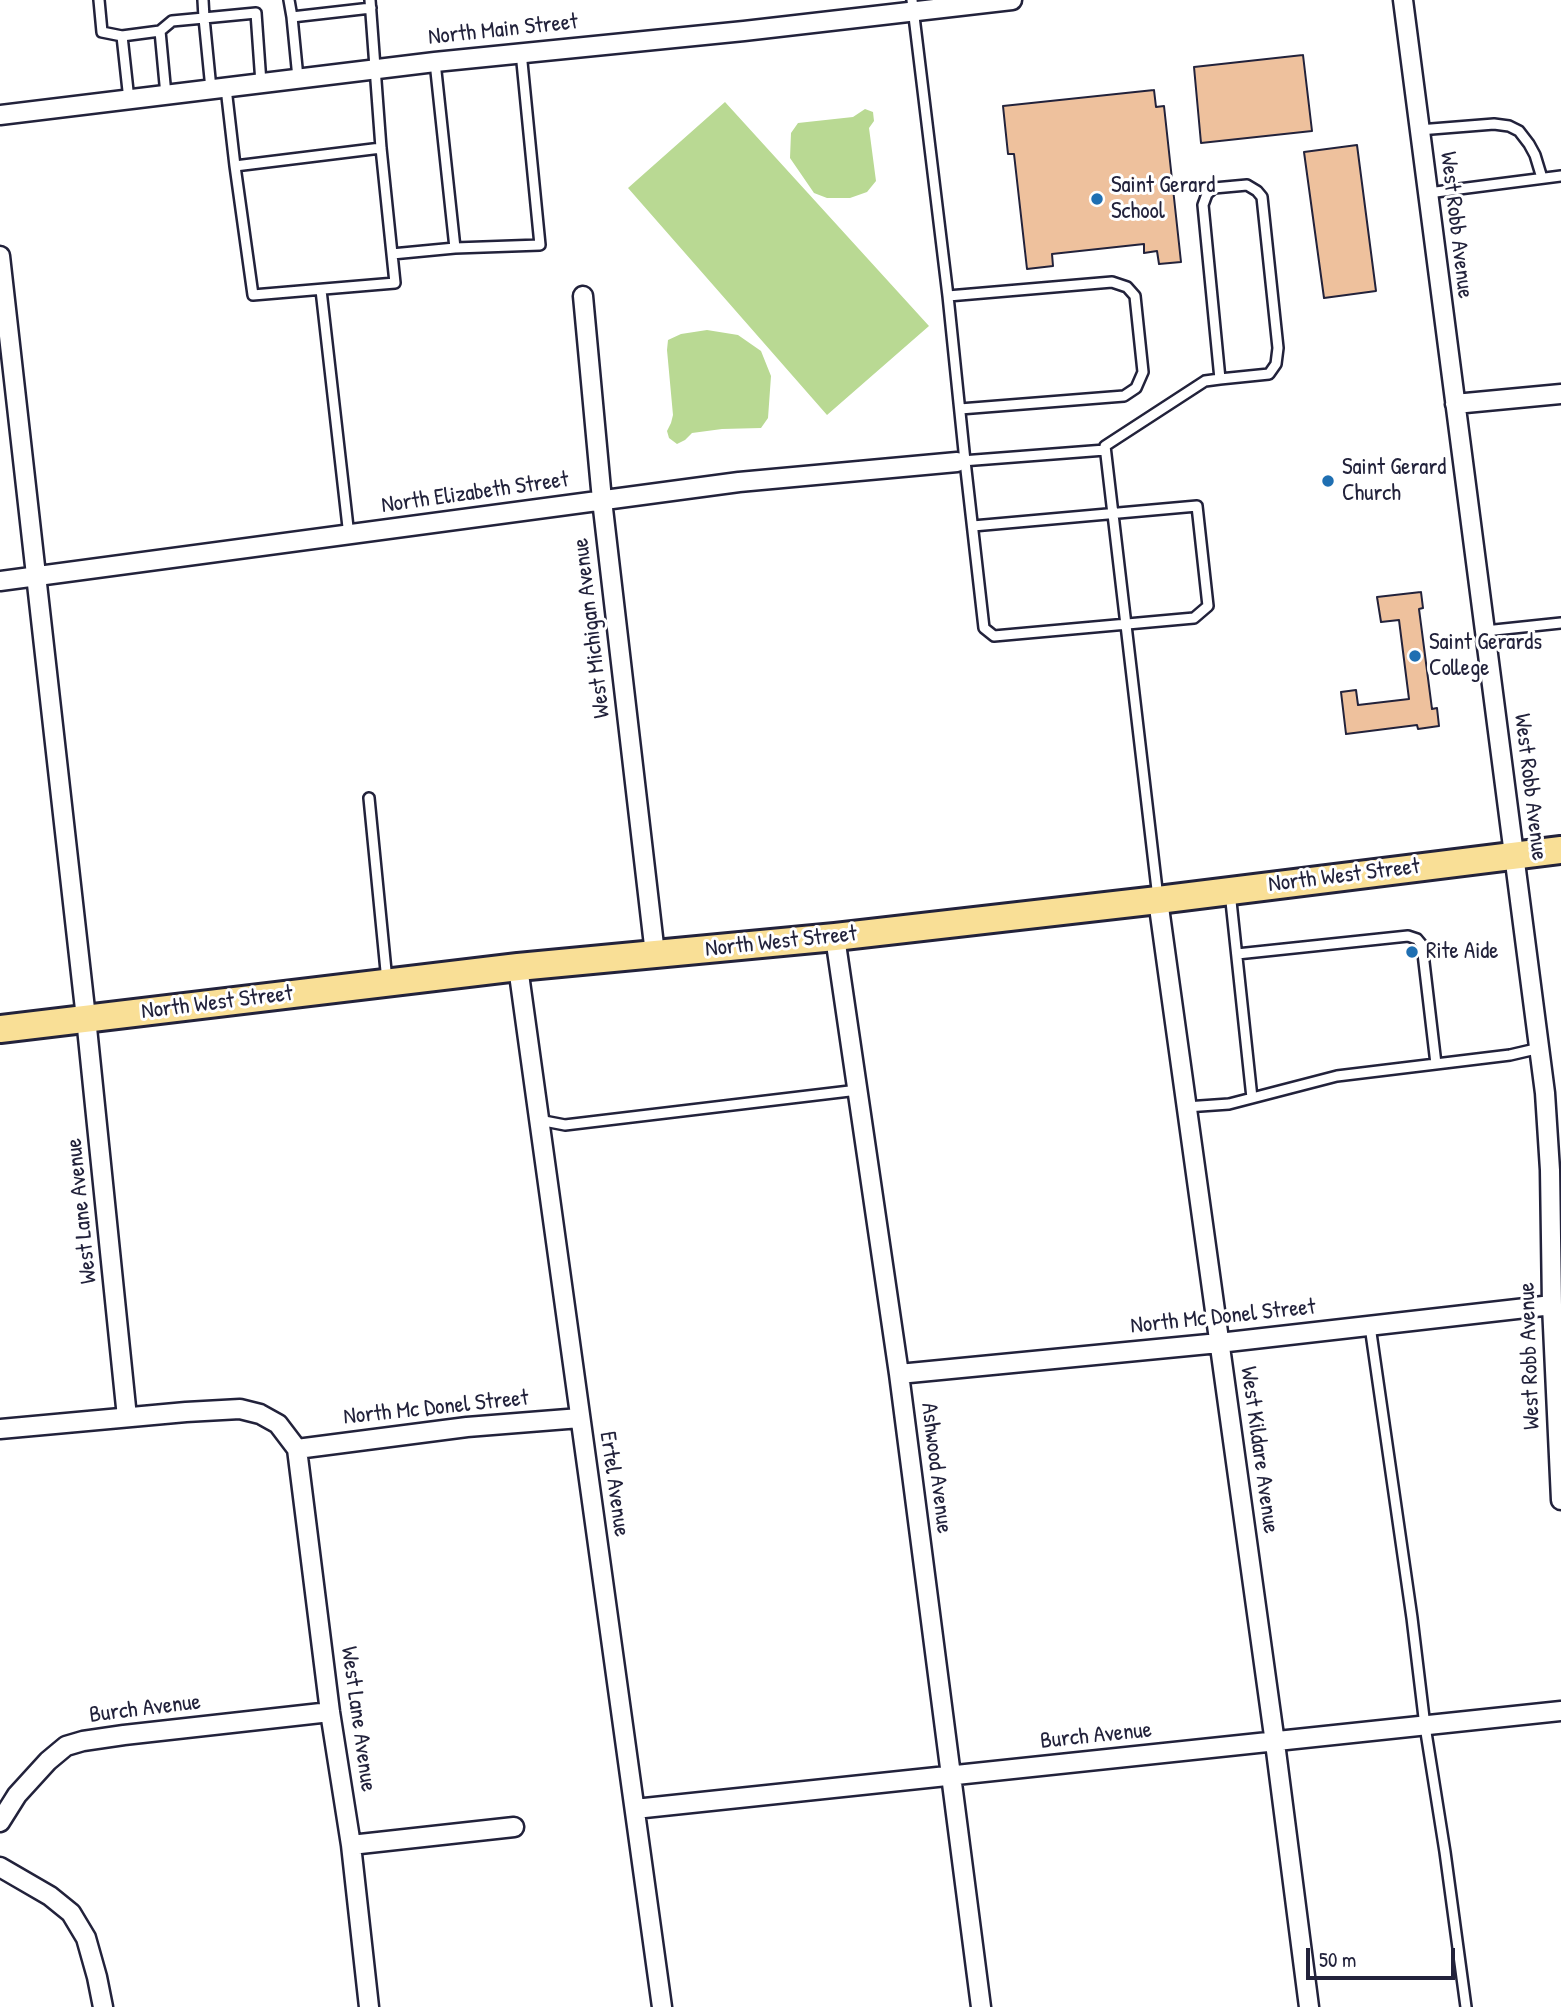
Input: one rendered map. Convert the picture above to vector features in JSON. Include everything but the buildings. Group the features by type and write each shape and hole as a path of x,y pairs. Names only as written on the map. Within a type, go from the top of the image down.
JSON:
{"main road":[{"name":"North West Street","path":"0,1029 518,967 835,937 1158,900 1561,850"}],"street":[{"name":"North Main Street","path":"0,116 520,52 744,31 913,6 1012,0"},
{"name":"West Robb Avenue","path":"1403,0 1548,1130 1552,1305 1561,1500"},
{"name":"West Lane Avenue","path":"0,256 86,1018 127,1417"},
{"name":"West Michigan Avenue","path":"583,296 602,500 655,954"},
{"path":"1455,404 1561,394"},
{"name":"North Elizabeth Street","path":"0,581 739,482 961,461"},
{"name":"West Kildare Avenue","path":"1158,900 1309,2007"},
{"name":"Ashwood Avenue","path":"835,937 899,1374 981,2007"},
{"name":"Ertel Avenue","path":"518,967 662,2007"},
{"name":"North Mc Donel Street","path":"899,1374 1219,1343 1552,1305"},
{"path":"0,1429 240,1409 260,1414 278,1424 298,1449"},
{"name":"North Mc Donel Street","path":"298,1449 467,1427 580,1418"},
{"name":"West Lane Avenue","path":"298,1449 330,1712 351,1845 369,2007"},
{"name":"Burch Avenue","path":"635,1810 1561,1711"},
{"name":"Burch Avenue","path":"0,1822 40,1769 66,1746 124,1735 330,1712"},
{"path":"351,1845 514,1826"},
{"path":"0,1867 50,1896 71,1913 86,1938 103,2007"}],"lane":[{"path":"99,0 103,33 122,36 160,31 172,21 256,13"},
{"path":"202,0 235,166 253,295 395,283 370,4 292,18"},
{"path":"254,0 261,83"},
{"path":"289,0 298,78"},
{"path":"913,6 960,409 961,461 973,526 984,628 994,636 1194,618 1208,606 1197,506 973,526"},
{"path":"160,31 166,95"},
{"path":"122,36 129,100"},
{"path":"392,254 455,248 540,245 520,52"},
{"path":"435,62 455,248"},
{"path":"1419,130 1494,124 1509,126 1519,131 1529,144 1542,178"},
{"path":"235,166 381,148"},
{"path":"1428,193 1561,176"},
{"path":"1158,900 1105,446 1205,381 1269,374 1276,364 1278,348 1262,197 1247,185 1214,188 1207,194 1203,205 1220,379"},
{"path":"948,296 1112,282 1127,287 1135,296 1143,372 1136,388 1124,396 960,409"},
{"path":"321,289 349,536"},
{"path":"961,461 1105,450"},
{"path":"1485,631 1561,623"},
{"path":"369,798 387,983"},
{"path":"1230,891 1252,1098"},
{"path":"1237,954 1408,936 1417,939 1422,945 1436,1064"},
{"path":"1186,1107 1229,1104 1337,1076 1510,1055 1539,1048"},
{"path":"539,1119 565,1125 858,1090"},
{"path":"1370,1326 1412,1618 1424,1726 1445,1852 1466,2007"}],"green space":[{"path":"725,102 929,326 827,415 628,188"},
{"path":"865,109 873,112 874,121 869,128 876,181 867,192 850,198 827,198 814,193 790,158 791,133 798,123 853,117"},
{"path":"707,330 738,335 761,351 771,376 768,418 761,428 692,433 677,444 669,438 667,431 673,415 668,340 681,334"}],"place":[{"name":"Saint Gerard School","path":"1097,199"},
{"name":"Saint Gerard Church","path":"1328,481"},
{"name":"Saint Gerards College","path":"1415,656"},
{"name":"Rite Aide","path":"1412,952"}]}
